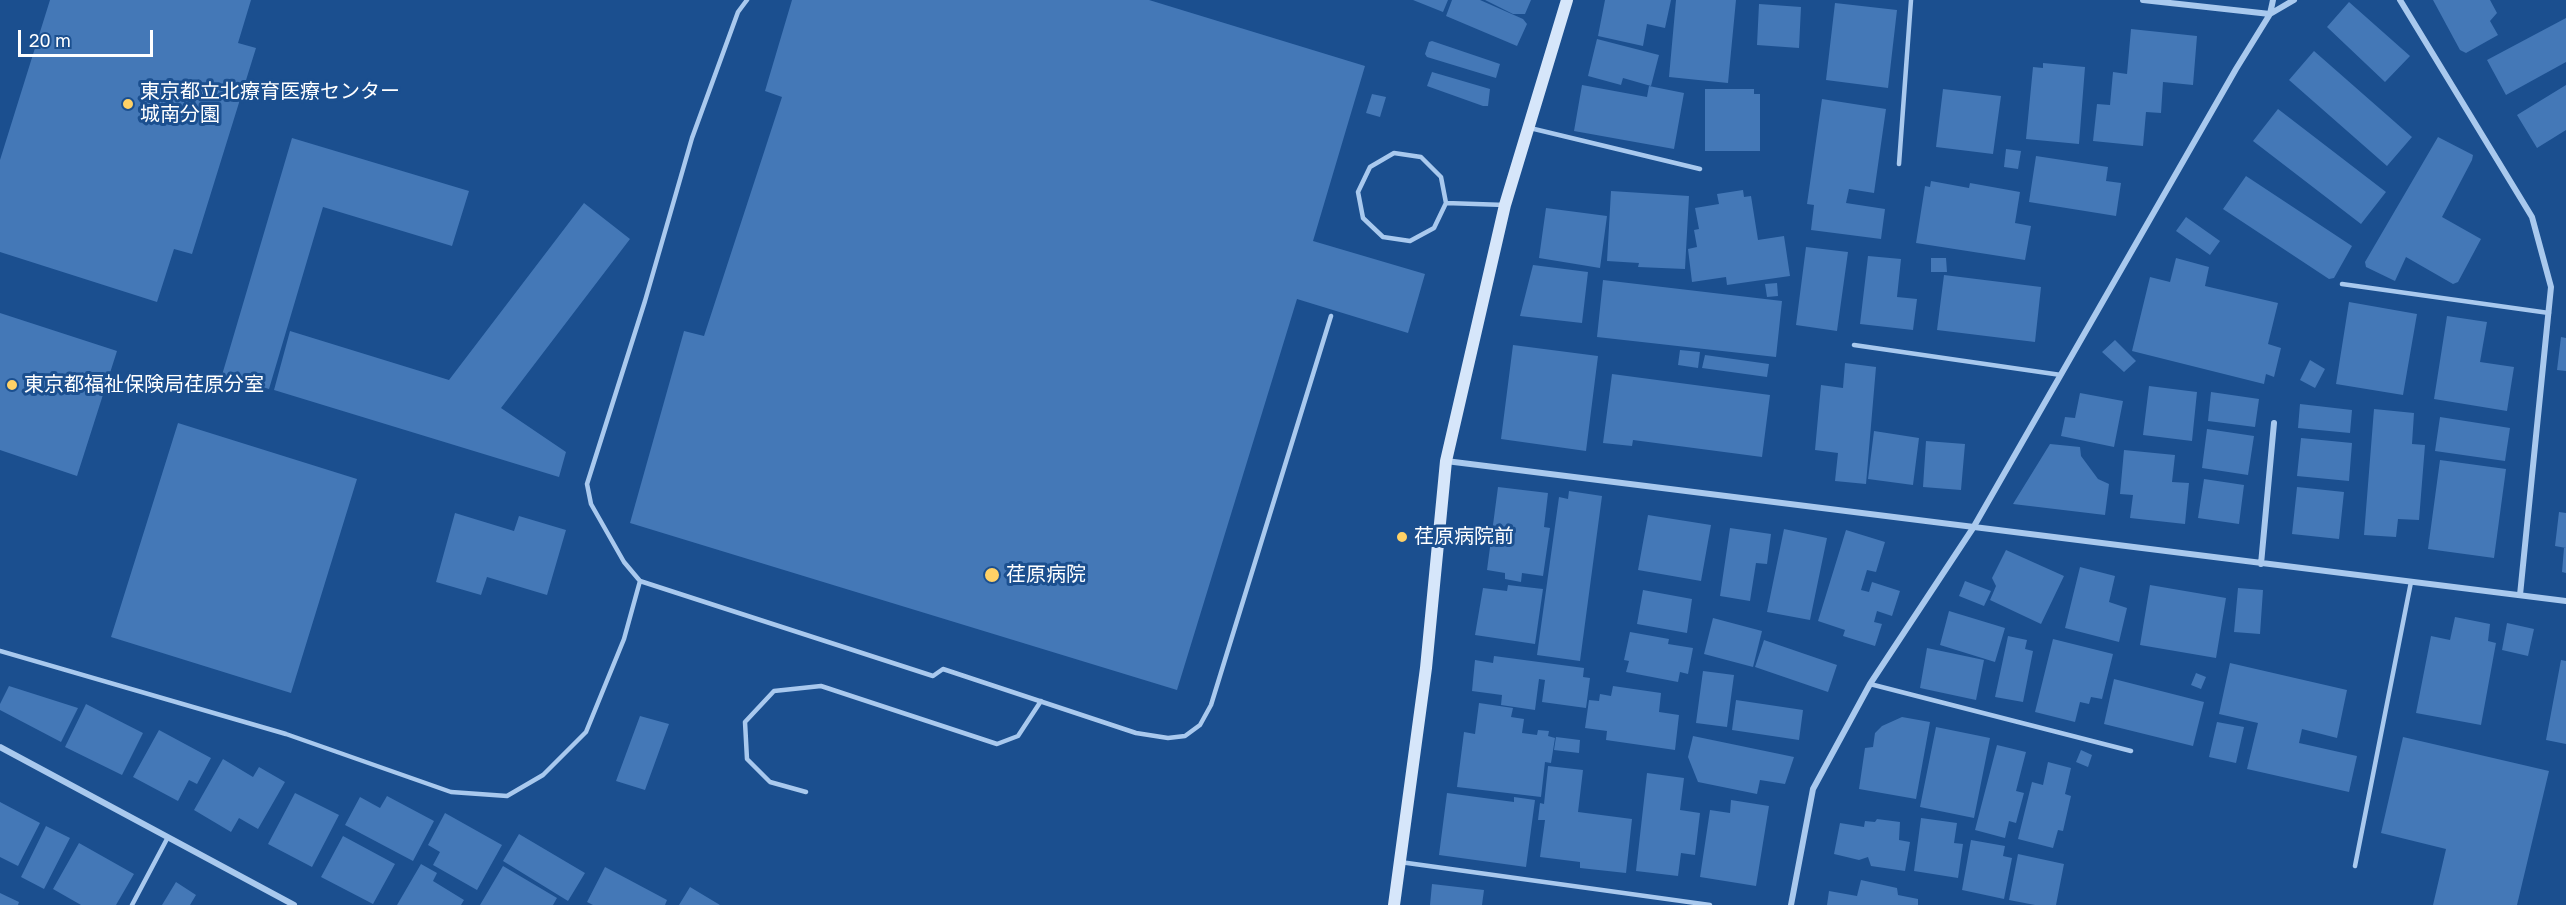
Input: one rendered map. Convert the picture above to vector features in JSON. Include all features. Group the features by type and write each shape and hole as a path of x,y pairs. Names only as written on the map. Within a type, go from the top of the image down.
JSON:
{"street":[{"path":"1394,905 1426,668 1446,462 1505,205 1567,0"},
{"path":"2143,0 2270,14 2294,0"},
{"path":"1791,905 1813,789 1870,684 1973,528 2236,69 2270,14 2273,0"},
{"path":"2400,0 2532,217 2551,287 2520,595"},
{"path":"2261,564 2274,423"},
{"path":"1446,462 2566,601"},
{"path":"0,747 294,905"}],"lane":[{"path":"747,0 738,12 692,138 645,301 587,484 591,504 624,561 640,581 933,676 943,669 1136,733 1168,738 1185,736 1200,725 1211,705 1331,316"},
{"path":"1899,164 1911,0"},
{"path":"1528,128 1700,169"},
{"path":"1394,153 1421,157 1441,177 1446,203 1434,228 1410,242 1383,237 1363,218 1358,192 1370,167 1394,153"},
{"path":"1446,203 1505,205"},
{"path":"2342,284 2549,313"},
{"path":"1854,345 2061,375"},
{"path":"0,651 286,734 452,792 507,796 543,775 586,732 624,639 640,581"},
{"path":"2355,866 2411,582"},
{"path":"1870,684 2131,751"},
{"path":"806,792 770,782 747,759 745,722 774,691 821,686 997,744 1018,736 1041,701"},
{"path":"132,905 168,837"},
{"path":"1400,862 1710,905"}],"building":[{"name":"東京都立北療育医療センター 城南分園","path":"50,0 251,0 238,43 256,48 192,254 174,249 157,302 0,252 0,160"},
{"path":"792,0 1149,0 1365,66 1313,241 1425,274 1408,333 1297,299 1177,690 630,523 684,331 704,336 782,97 765,91"},
{"path":"1413,0 1448,0 1443,12"},
{"path":"1452,0 1480,0 1523,19 1527,24 1517,46 1446,16"},
{"path":"1485,0 1531,0 1525,14 1513,14"},
{"path":"1605,0 1671,0 1665,28 1647,24 1643,46 1598,36"},
{"path":"1676,0 1736,0 1728,83 1669,77"},
{"path":"2433,0 2490,0 2497,13 2490,21 2498,35 2466,53 2460,50"},
{"path":"2349,2 2410,56 2385,82 2327,27"},
{"path":"1835,3 1897,10 1888,88 1826,80"},
{"path":"1759,4 1801,7 1799,48 1757,45"},
{"path":"2566,18 2566,62 2506,95 2487,60"},
{"path":"2131,29 2197,36 2193,85 2163,82 2161,113 2146,112 2143,146 2093,141 2097,104 2110,105 2113,72 2127,74"},
{"path":"1597,39 1659,55 1651,86 1623,78 1621,85 1588,76"},
{"path":"1432,41 1500,64 1496,78 1427,57 1425,54 1429,42"},
{"path":"2314,51 2412,137 2387,166 2289,80"},
{"path":"2043,63 2085,67 2079,144 2026,139 2033,67 2043,68"},
{"path":"1432,72 1490,89 1488,106 1427,86"},
{"path":"1582,85 1647,97 1649,86 1684,93 1674,149 1574,131"},
{"path":"2566,85 2566,130 2537,148 2517,115"},
{"path":"1705,89 1754,89 1754,94 1760,94 1760,151 1705,151"},
{"path":"1943,89 2001,96 1993,154 1936,147"},
{"path":"1372,94 1386,97 1380,117 1366,113"},
{"path":"1822,99 1886,109 1874,193 1849,189 1846,203 1885,209 1881,239 1811,230 1814,205 1807,204"},
{"path":"2278,109 2386,192 2361,224 2253,141"},
{"path":"2438,137 2473,155 2442,217 2481,239 2458,282 2453,284 2406,257 2395,281 2366,267 2365,262"},
{"path":"292,138 469,191 452,246 323,207 269,389 222,375"},
{"path":"2006,149 2021,151 2018,169 2004,167"},
{"path":"2036,156 2108,167 2106,181 2121,183 2116,216 2029,202"},
{"path":"2246,176 2352,246 2334,278 2329,279 2223,209"},
{"path":"1931,181 1969,188 1970,183 2020,192 2015,223 2031,226 2025,260 1916,243 1925,186 1930,187"},
{"path":"1743,190 1744,197 1751,196 1758,240 1784,236 1790,276 1727,285 1726,277 1692,282 1688,249 1697,247 1694,230 1699,229 1695,208 1719,204 1717,194"},
{"path":"1611,191 1689,196 1685,269 1638,267 1639,263 1607,261"},
{"path":"584,203 630,239 501,408 566,452 559,477 274,390 290,331 449,380"},
{"path":"1546,208 1607,216 1600,268 1539,258"},
{"path":"2186,217 2220,241 2210,255 2176,231"},
{"path":"1806,247 1848,252 1837,331 1796,325"},
{"path":"1868,256 1901,259 1897,297 1917,299 1913,330 1860,324"},
{"path":"1931,258 1946,258 1947,272 1931,272"},
{"path":"2176,258 2209,267 2205,286 2278,303 2268,344 2281,348 2274,377 2266,374 2264,384 2132,351 2150,277 2170,282"},
{"path":"1533,265 1588,272 1582,323 1520,316"},
{"path":"1944,275 2041,287 2035,342 1937,330"},
{"path":"1603,280 1782,301 1776,357 1597,337"},
{"path":"1777,283 1778,296 1767,297 1765,284"},
{"path":"2349,302 2417,314 2403,395 2336,384"},
{"path":"0,313 117,351 77,476 0,450"},
{"path":"2447,316 2487,322 2480,362 2514,367 2507,411 2434,399"},
{"path":"2561,337 2566,338 2566,371 2557,370"},
{"path":"2115,340 2136,361 2124,372 2102,352"},
{"path":"1513,345 1598,356 1586,451 1501,439"},
{"path":"1680,350 1700,352 1698,368 1678,365"},
{"path":"1705,355 1769,364 1767,377 1702,368"},
{"path":"2310,360 2325,369 2315,388 2300,380"},
{"path":"1845,363 1876,367 1866,484 1835,481 1838,453 1815,450 1821,385 1843,388"},
{"path":"1612,374 1770,395 1762,457 1633,440 1632,446 1603,443"},
{"path":"2149,386 2197,392 2192,441 2143,435"},
{"path":"2211,392 2259,399 2255,427 2208,421"},
{"path":"2080,393 2123,401 2114,447 2061,436 2065,417 2075,418"},
{"path":"2300,404 2352,410 2350,433 2298,428"},
{"path":"2374,409 2414,413 2412,444 2425,445 2419,520 2398,519 2396,537 2364,535"},
{"path":"2440,417 2510,428 2505,461 2435,451"},
{"path":"178,423 357,479 291,693 111,637"},
{"path":"2207,429 2254,436 2248,475 2202,468"},
{"path":"1874,431 1919,438 1913,485 1868,479"},
{"path":"2301,438 2352,443 2349,481 2297,476"},
{"path":"1926,441 1965,444 1961,490 1923,487"},
{"path":"2050,444 2080,447 2081,456 2098,479 2109,484 2105,515 2013,504"},
{"path":"2124,450 2175,455 2172,482 2189,483 2185,524 2130,518 2133,495 2120,494"},
{"path":"2440,460 2506,469 2494,558 2428,549"},
{"path":"2204,479 2244,485 2239,524 2198,518"},
{"path":"1498,487 1548,493 1544,527 1550,528 1543,576 1522,573 1521,582 1505,579 1505,573 1487,570"},
{"path":"2297,487 2344,492 2339,539 2292,534"},
{"path":"1569,491 1602,496 1580,661 1537,655 1559,497 1568,499"},
{"path":"2559,512 2566,513 2566,548 2555,546"},
{"path":"455,513 514,531 519,516 566,530 547,595 487,577 481,595 436,582"},
{"path":"1648,515 1711,525 1701,581 1638,570"},
{"path":"1730,528 1771,534 1767,564 1756,563 1750,601 1720,596"},
{"path":"1784,529 1827,538 1810,620 1767,612"},
{"path":"1846,530 1885,542 1876,572 1867,570 1861,590 1869,592 1872,582 1900,591 1892,616 1877,611 1874,622 1882,624 1875,646 1843,636 1845,630 1818,621"},
{"path":"2564,548 2566,548 2566,573 2562,572"},
{"path":"2006,550 2064,576 2041,624 1990,600 1996,586 1992,578"},
{"path":"2080,567 2115,576 2109,602 2127,608 2119,642 2065,628"},
{"path":"1965,581 1991,591 1984,606 1959,596"},
{"path":"1508,585 1543,589 1535,644 1475,635 1483,588 1507,591"},
{"path":"2150,585 2226,598 2216,658 2140,645"},
{"path":"2238,588 2263,590 2260,634 2234,632"},
{"path":"1643,590 1692,599 1687,633 1637,624"},
{"path":"1949,611 2005,628 1995,662 1940,645"},
{"path":"2455,617 2490,624 2488,641 2496,643 2481,725 2416,713 2431,636 2450,640"},
{"path":"1713,618 1762,631 1753,667 1704,654"},
{"path":"2507,623 2534,629 2528,656 2502,650"},
{"path":"1630,632 1669,639 1668,644 1693,648 1688,674 1680,672 1678,682 1626,672 1629,661 1624,660"},
{"path":"2008,636 2027,640 2025,649 2033,651 2023,702 1995,697"},
{"path":"2053,639 2113,654 2102,699 2091,697 2089,704 2080,702 2075,722 2035,712"},
{"path":"1764,640 1837,665 1828,692 1755,667"},
{"path":"1927,648 1984,660 1976,700 1920,688"},
{"path":"1494,656 1584,668 1583,677 1590,678 1586,708 1542,702 1545,680 1539,679 1535,710 1501,705 1502,695 1472,691 1475,660 1493,663"},
{"path":"2561,660 2566,661 2566,744 2546,740"},
{"path":"2230,663 2347,690 2337,738 2302,729 2299,743 2357,756 2349,792 2247,769 2258,723 2219,714"},
{"path":"1703,671 1734,675 1727,727 1696,723"},
{"path":"2196,673 2206,677 2201,689 2191,685"},
{"path":"2114,679 2204,702 2193,746 2104,724"},
{"path":"9,686 78,708 61,742 0,710 0,704"},
{"path":"1613,686 1661,693 1659,712 1679,715 1675,750 1606,740 1607,731 1585,728 1589,700 1599,701 1600,694 1611,696"},
{"path":"1736,700 1803,710 1799,740 1732,730"},
{"path":"1479,703 1513,708 1511,717 1524,719 1522,733 1537,735 1538,730 1549,731 1548,736 1555,738 1551,763 1545,762 1541,797 1457,787 1464,732 1475,734"},
{"path":"86,704 143,733 122,775 65,747"},
{"path":"640,716 669,724 645,790 616,781"},
{"path":"1902,717 1930,722 1916,799 1859,789 1865,748 1873,747 1875,733 1882,726"},
{"path":"2217,722 2244,727 2236,763 2209,757"},
{"path":"1936,727 1990,738 1974,818 1920,807"},
{"path":"159,730 211,758 197,784 189,780 178,801 133,777"},
{"path":"1693,736 1794,757 1785,784 1760,780 1757,794 1698,782 1688,757"},
{"path":"1556,737 1580,740 1579,753 1554,750"},
{"path":"2403,737 2549,771 2517,905 2433,905 2446,849 2381,833"},
{"path":"1997,745 2026,752 2016,791 2024,793 2016,823 2009,821 2005,838 1975,830"},
{"path":"2081,750 2092,755 2088,767 2076,762"},
{"path":"223,759 253,777 259,767 285,782 258,829 239,818 231,832 194,810"},
{"path":"2048,762 2071,768 2065,794 2071,796 2063,831 2058,830 2053,848 2018,839 2032,782 2043,785"},
{"path":"1548,766 1583,770 1578,812 1632,819 1626,873 1580,868 1580,862 1540,857 1545,820 1538,820 1540,803 1544,804"},
{"path":"1647,773 1684,778 1680,810 1700,813 1695,855 1681,853 1678,876 1636,871"},
{"path":"295,793 339,815 312,867 268,844"},
{"path":"1447,793 1514,802 1514,797 1535,800 1526,867 1439,855"},
{"path":"387,796 434,821 413,861 345,825 360,797 380,808"},
{"path":"1731,800 1769,806 1756,886 1700,877 1710,810 1730,813"},
{"path":"0,802 40,823 18,866 0,857"},
{"path":"445,813 502,845 477,890 433,865 440,852 428,845"},
{"path":"1921,818 1957,823 1954,843 1963,844 1958,878 1914,871"},
{"path":"1877,819 1900,822 1899,840 1910,842 1905,871 1871,866 1868,857 1859,860 1834,854 1840,823 1864,827 1865,821 1875,822"},
{"path":"46,826 70,838 44,889 21,877"},
{"path":"519,834 585,873 568,901 503,861"},
{"path":"343,836 395,864 373,904 321,877"},
{"path":"1971,840 2005,846 2003,856 2012,858 2004,899 1962,890"},
{"path":"79,843 134,874 116,905 81,905 53,889"},
{"path":"2018,854 2064,864 2056,905 2035,905 2009,900"},
{"path":"421,864 437,873 433,881 464,900 461,905 397,905"},
{"path":"503,866 557,898 553,905 480,905"},
{"path":"605,867 667,900 665,905 593,905 587,902"},
{"path":"1861,880 1897,888 1898,895 1918,899 1918,905 1827,905 1829,891 1857,896"},
{"path":"176,882 196,895 190,905 162,905"},
{"path":"1432,884 1484,890 1482,905 1430,905"},
{"path":"690,887 720,905 679,905"},
{"path":"0,893 19,902 18,905 0,905"}],"place":[{"name":"東京都立北療育医療センター 城南分園","path":"128,104"},
{"name":"東京都福祉保険局荏原分室","path":"12,385"},
{"name":"荏原病院前","path":"1402,537"},
{"name":"荏原病院","path":"992,575"}]}
